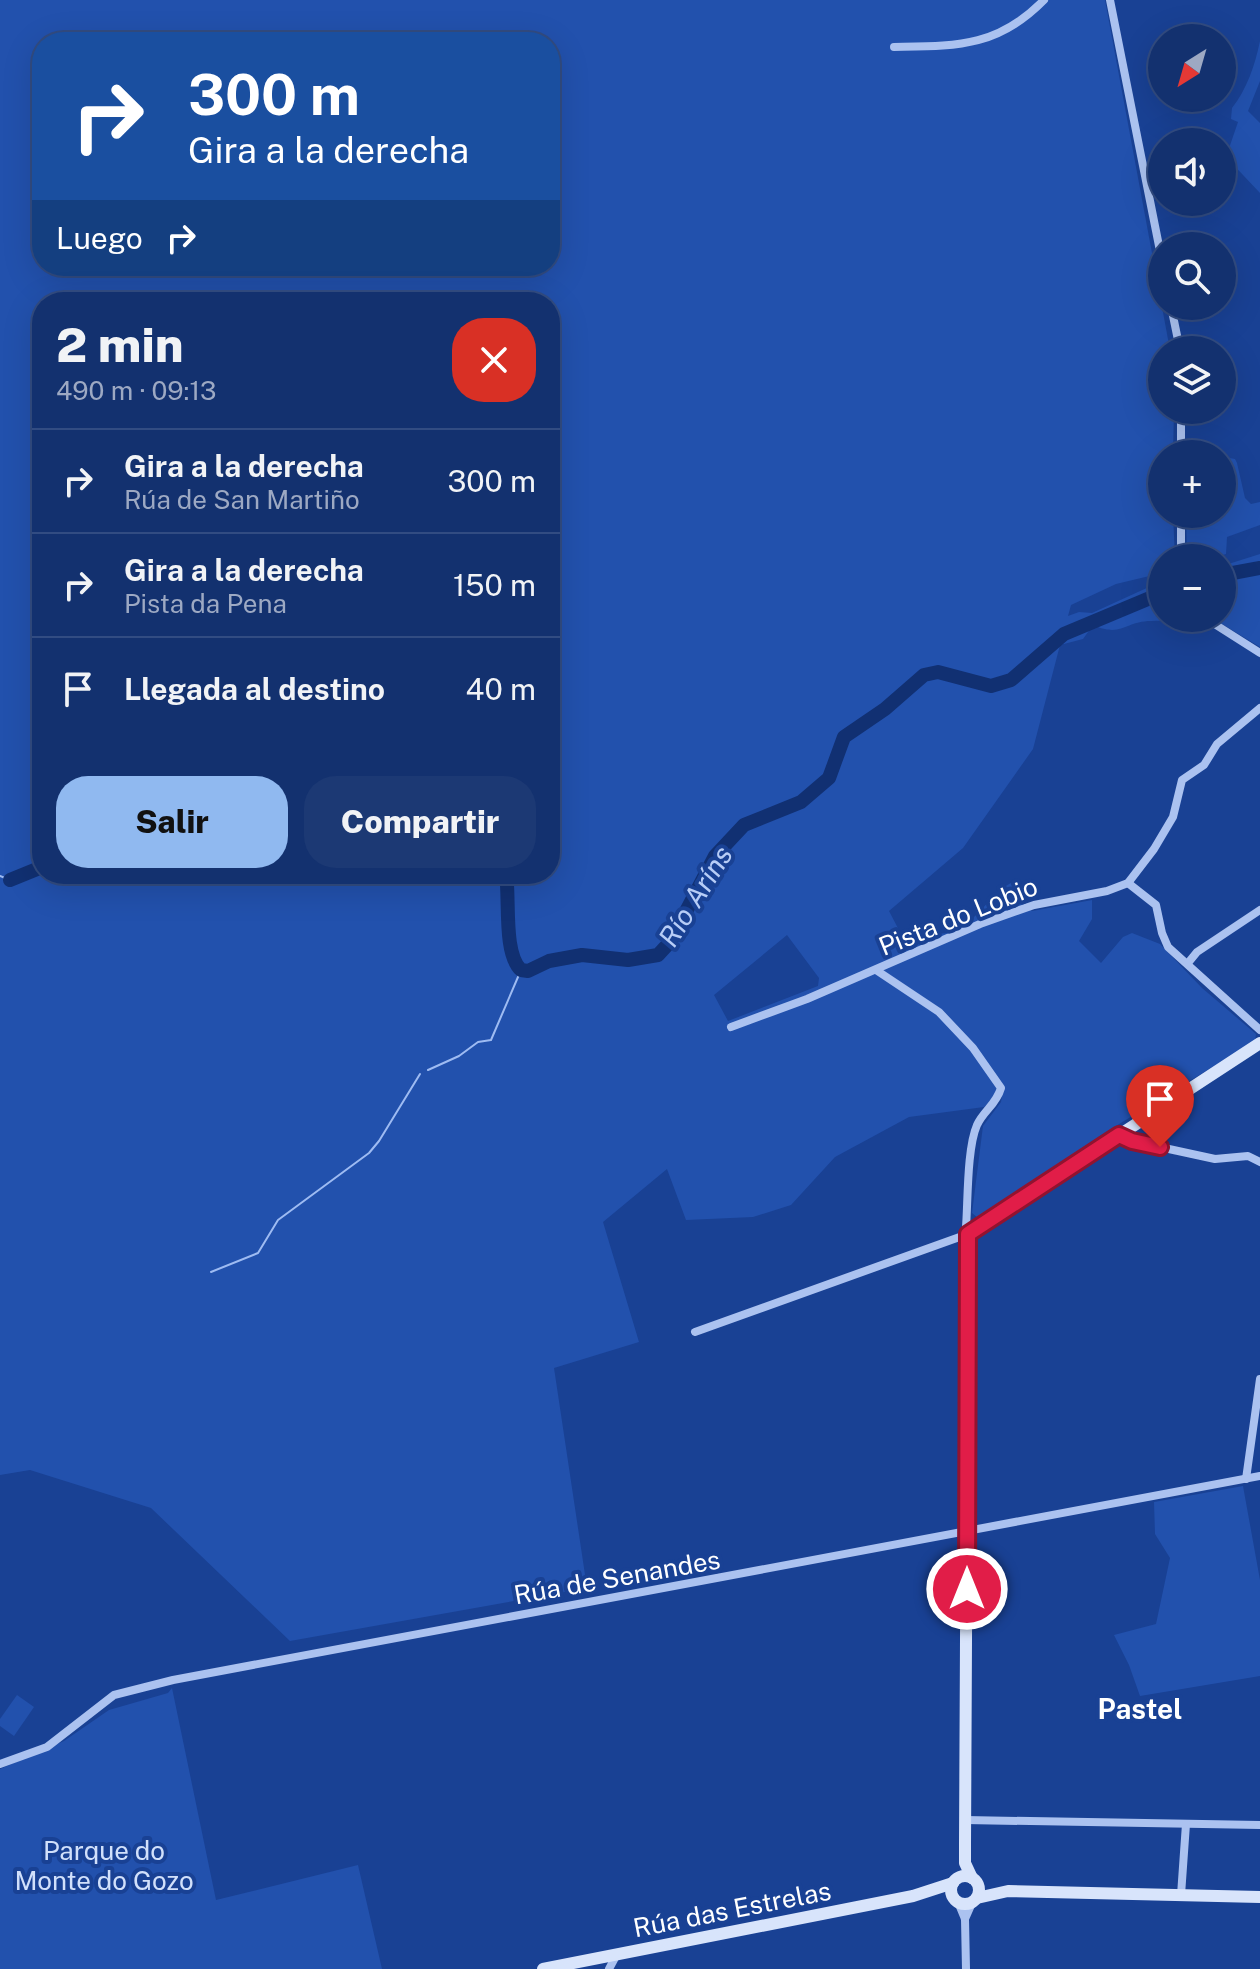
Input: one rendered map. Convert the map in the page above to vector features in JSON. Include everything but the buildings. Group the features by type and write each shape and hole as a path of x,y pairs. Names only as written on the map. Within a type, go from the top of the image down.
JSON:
{"street":[{"path":"894,47 971,44 994,35 1032,12 1044,0"},
{"path":"1110,0 1156,232"},
{"path":"1227,632 1260,653"},
{"path":"1260,708 1217,744 1204,765 1182,780 1173,817 1128,883 1156,905 1164,941 1260,1030"},
{"name":"Pista do Lobio","path":"731,1027 807,999 980,924 1034,905 1107,891 1128,883"},
{"path":"1188,963 1197,952 1260,910"},
{"path":"876,970 939,1012 973,1048 1001,1088 997,1100 978,1122 973,1138 966,1227 965,1880 956,1899 965,1919 966,1969"},
{"path":"695,1332 968,1234 1260,1043"},
{"path":"1119,1135 1132,1141 1215,1159 1238,1155 1260,1162"},
{"path":"1246,1479 1260,1379"},
{"name":"Rúa de Senandes","path":"0,1764 47,1747 122,1691 1260,1476"},
{"path":"965,1820 1260,1825"},
{"path":"1181,1895 1186,1824"},
{"path":"965,1880 1008,1891 1260,1897"},
{"path":"965,1880 979,1890 965,1919"},
{"name":"Rúa das Estrelas","path":"543,1969 929,1893 965,1880"},
{"path":"975,1900 1008,1891"},
{"name":"Rúa das Estrelas","path":"929,1893 966,1904 975,1900"},
{"path":"609,1969 617,1954"}],"green space":[{"path":"0,0 1105,0 1148,232 1148,320 1164,320 1167,336 1148,336 1148,424 1174,424 1173,440 1148,440 1148,528 1174,528 1174,544 1148,544 1148,576 1116,584 1071,605 1068,616 1079,612 1092,613 1148,587 1148,622 1111,630 1093,625 1083,639 1060,645 1033,749 963,848 889,911 901,934 937,934 951,932 966,924 1001,890 1017,880 1019,900 1032,911 1092,900 1092,919 1079,941 1101,963 1123,937 1132,933 1160,944 1202,988 1256,1034 1255,1041 1106,1132 978,1218 972,1213 983,1126 1001,1102 1003,1090 984,1107 909,1117 835,1157 791,1205 753,1217 686,1220 667,1169 603,1222 639,1342 554,1368 587,1588 290,1641 151,1508 30,1470 0,1475","holes":["787,935 819,978 818,986 728,1021 714,995"]},
{"path":"1260,41 1260,81 1248,111 1260,123 1260,193 1236,168 1238,122 1231,119 1256,59"},
{"path":"1236,461 1245,498 1251,504 1260,502 1260,525 1227,537 1227,544 1187,544 1186,528 1236,528"},
{"path":"1260,554 1260,647 1235,632 1236,562"},
{"path":"1243,1486 1260,1580 1260,1676 1140,1696 1114,1635 1156,1624 1170,1558 1155,1534 1154,1502"},
{"name":"Parque do Monte do Gozo","path":"172,1688 216,1900 358,1865 382,1969 0,1969 0,1769 64,1741 109,1710 168,1693"},
{"path":"17,1695 34,1707 14,1736 0,1726 0,1719"}],"waterway":[{"name":"Río Aríns","path":"1236,572 1260,568"},
{"name":"Río Aríns","path":"506,884 509,939 515,962 521,970 528,971 549,961 582,955 628,960 658,955 670,942 715,856 744,825 801,802 829,778 844,737 885,709 924,675 938,672 991,686 1011,680 1064,634 1148,599"},
{"name":"Río Aríns","path":"10,880 32,871"},
{"path":"0,876 10,880"},
{"path":"428,1070 459,1056 478,1042 491,1040 521,970"},
{"path":"211,1272 258,1253 278,1220 369,1153 420,1074"}],"district":[{"name":"Pastel","path":"1140,1708"}],"route":[{"path":"967,1589 968,1234 1119,1135 1160,1147"}]}
